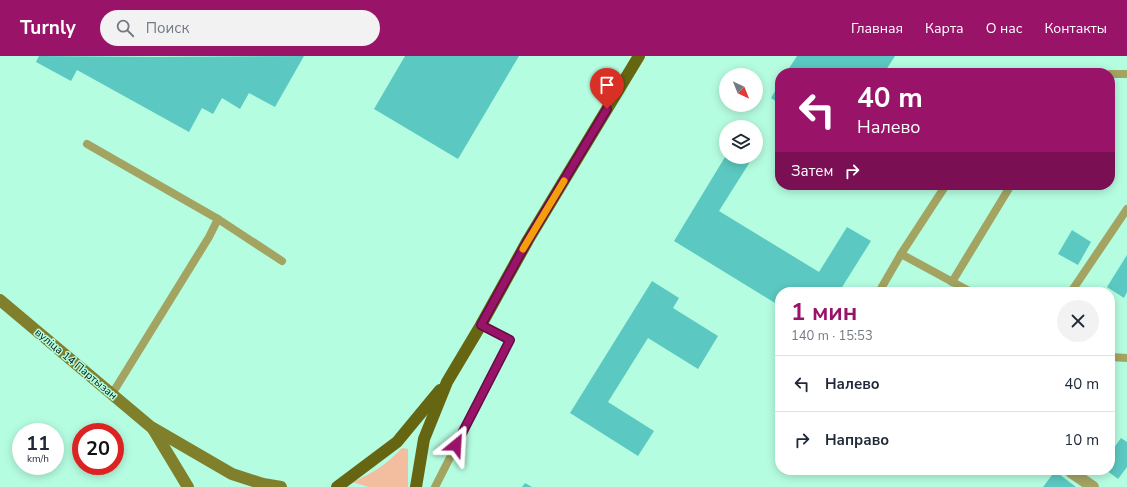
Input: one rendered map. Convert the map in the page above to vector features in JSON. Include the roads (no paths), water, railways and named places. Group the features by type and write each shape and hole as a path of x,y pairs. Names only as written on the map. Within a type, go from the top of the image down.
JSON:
{"main road":[{"path":"416,487 424,439 447,382 481,325 528,240 639,56"},
{"name":"вуліца 14 Партызан","path":"0,300 151,427 232,474 263,484 280,487"},
{"path":"337,487 397,442 447,382"},
{"name":"вуліца 14 Партызан","path":"151,427 188,487"}],"street":[{"path":"1076,475 1093,487"}],"lane":[{"path":"1115,74 1127,74"},
{"path":"87,144 218,219 282,261"},
{"path":"882,287 943,190"},
{"path":"952,282 1008,190"},
{"path":"1074,287 1127,209"},
{"path":"112,394 218,219"},
{"path":"902,254 962,287"},
{"path":"435,487 510,340 481,325"},
{"path":"1115,357 1127,358"}]}
